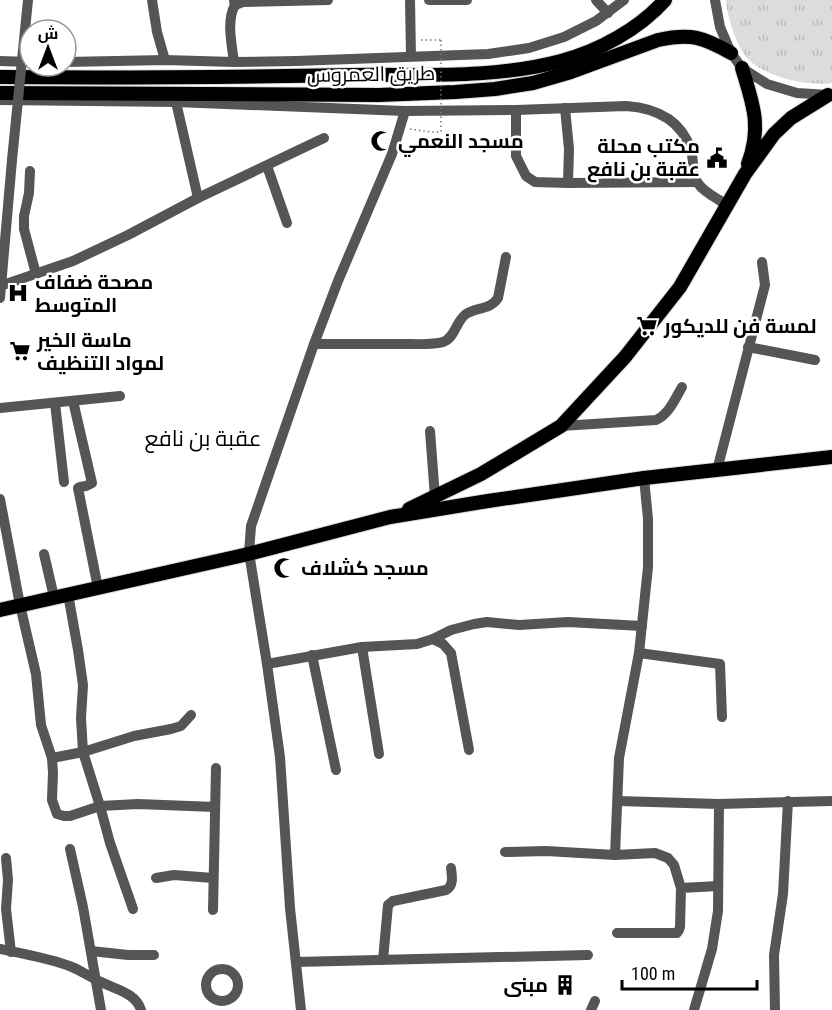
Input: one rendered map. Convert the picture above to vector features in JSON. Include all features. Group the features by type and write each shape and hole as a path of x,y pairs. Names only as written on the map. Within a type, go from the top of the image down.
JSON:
{"main road":[{"name":"طريق العمروس","path":"0,77 495,73 563,60 595,49 629,30 665,0"},
{"name":"طريق العمروس","path":"0,93 368,95 495,90 533,83 572,72 672,37 685,36 710,41 731,53"},
{"path":"742,68 756,122 754,149 745,174"},
{"path":"390,517 468,480 561,426 625,357 680,287 745,174 774,134 801,111 830,95"},
{"path":"0,609 249,553 390,517 644,478 832,457"},
{"path":"466,504 461,499 460,490 468,480"}],"street":[{"path":"0,298 28,0"},
{"path":"152,0 157,33 165,60"},
{"path":"234,62 230,20 234,2 328,0"},
{"path":"410,0 411,56"},
{"path":"429,0 467,0"},
{"path":"596,0 608,13"},
{"path":"78,62 165,60 234,62 489,54 529,48 564,37 596,21 624,0"},
{"path":"715,0 720,27 731,53 742,68 767,84 796,93 830,95"},
{"path":"0,61 18,62"},
{"path":"0,100 176,102 405,111 643,107 673,122 684,135 691,151 697,182 703,189 727,205"},
{"path":"176,102 198,198"},
{"path":"565,108 569,149 568,183"},
{"path":"516,110 516,156 526,177 535,182 697,182"},
{"path":"301,1010 290,908 280,757 249,553 251,526 314,344 338,281 389,162 405,111"},
{"path":"0,286 73,261 324,138"},
{"path":"267,166 287,223"},
{"path":"30,171 24,229 36,274"},
{"path":"314,344 443,342 449,338 462,317 490,307 498,298 506,257"},
{"path":"717,470 765,285 762,262"},
{"path":"748,347 814,360"},
{"path":"561,426 656,420 668,411 682,387"},
{"path":"0,408 120,396"},
{"path":"73,401 92,483 78,488 98,588"},
{"path":"55,403 64,482"},
{"path":"430,431 435,496"},
{"path":"615,855 619,758 639,654 648,567 648,519 644,478"},
{"path":"0,499 36,674 41,725 52,758 52,800 57,814 70,816 100,806 138,804 214,807"},
{"path":"44,554 61,596 78,650 83,685 81,718 83,752 110,843 133,909"},
{"path":"267,664 362,647 417,644 451,630 487,622 519,625 568,622 642,627"},
{"path":"433,639 443,644 451,654 469,750"},
{"path":"362,647 380,754"},
{"path":"639,654 720,664 722,717"},
{"path":"312,655 336,770"},
{"path":"52,758 181,726 191,715"},
{"path":"213,910 216,768"},
{"path":"618,801 719,804 832,801"},
{"path":"775,1010 774,955 783,894 788,801"},
{"path":"694,1010 712,949 718,911 719,804"},
{"path":"70,849 101,1010"},
{"path":"505,852 546,851 615,855 655,853 668,858 677,870 681,888 679,930 676,933 617,933"},
{"path":"6,858 8,880 5,950 74,968 130,995 141,1010"},
{"path":"384,960 388,905 393,901 450,888 452,868"},
{"path":"156,878 174,875 213,878"},
{"path":"681,888 718,886"},
{"path":"91,951 154,955"},
{"path":"296,962 588,955"}],"path":[{"path":"400,128 441,132 441,40 429,39"}],"green space":[{"path":"726,0 832,0 832,83 794,81 769,73 755,65 745,55 737,40"}],"place":[{"name":"مسجد النعمي","path":"381,141"},
{"name":"مكتب محلة عقبة بن نافع","path":"717,158"},
{"name":"مصحة ضفاف المتوسط","path":"18,293"},
{"name":"لمسة فن للديكور","path":"647,326"},
{"name":"ماسة الخير لمواد التنظيف","path":"20,351"},
{"name":"مسجد كشلاف","path":"284,568"},
{"name":"مبنى","path":"565,985"}],"district":[{"name":"عقبة بن نافع","path":"203,438"}]}
